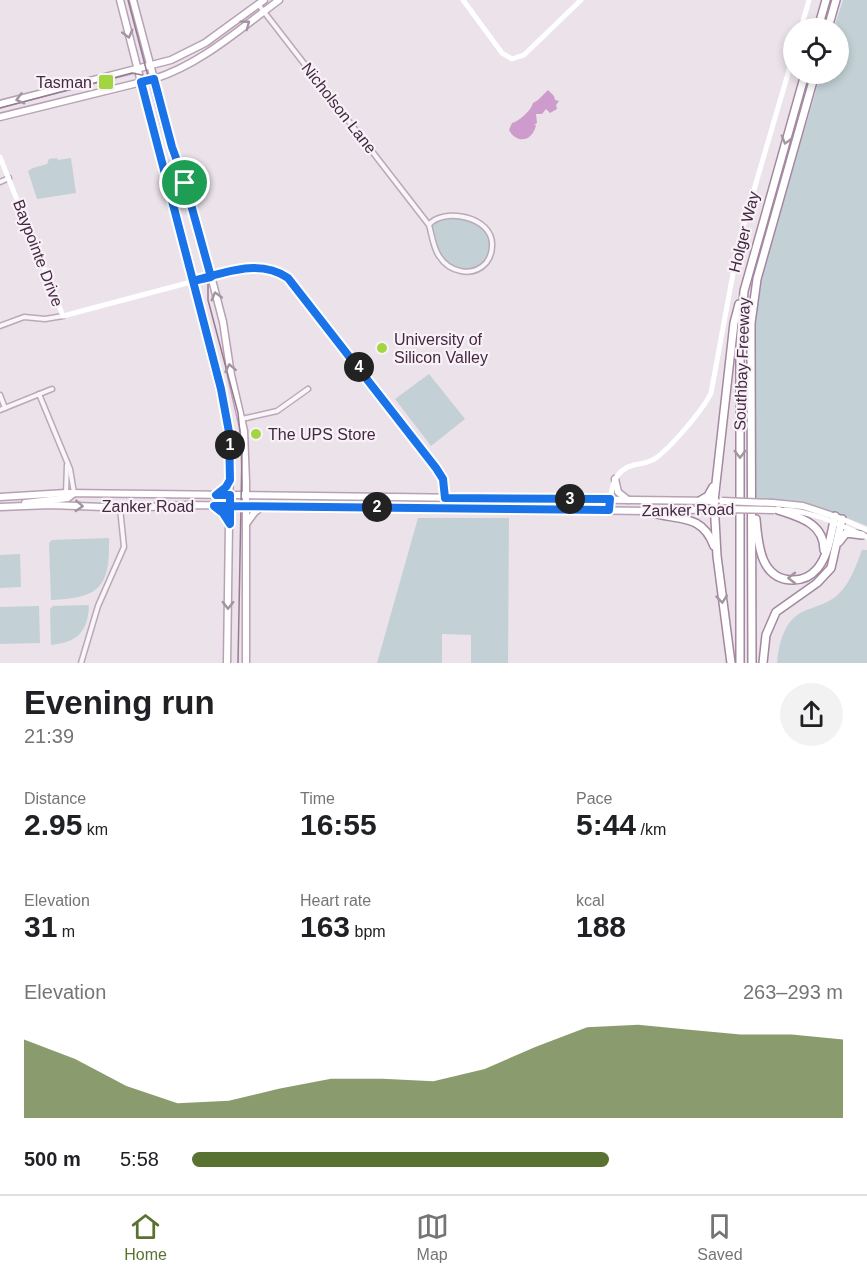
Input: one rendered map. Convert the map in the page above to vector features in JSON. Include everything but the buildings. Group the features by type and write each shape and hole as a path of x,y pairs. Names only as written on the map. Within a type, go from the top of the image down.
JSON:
{"highway":[{"path":"821,18 826,0"},
{"path":"831,18 836,0"},
{"name":"Southbay Freeway","path":"740,663 740,346 744,291 802,84"},
{"name":"Southbay Freeway","path":"750,663 753,311 758,279 812,84"},
{"path":"750,663 749,319 752,289 772,214 780,198"},
{"path":"731,663 717,556 717,473 734,323 744,291"},
{"path":"701,500 712,491 717,473"},
{"path":"753,489 758,542 768,569 779,578 800,579 813,573 822,562 838,520"},
{"path":"775,507 806,520 817,528 823,541 822,562"},
{"path":"647,511 656,515 688,519 699,525 708,533 717,556"},
{"path":"837,547 838,520"},
{"path":"763,663 766,635 772,619 782,607 825,577 833,564 840,539 846,533 865,534"}],"main road":[{"path":"120,0 225,410 230,446 227,663"},
{"path":"133,0 172,147 188,191 222,318 231,375 242,419 246,482 246,663"},
{"path":"0,117 174,72 194,61 279,0"},
{"path":"0,104 171,60 198,47 261,2"},
{"path":"615,479 618,492 629,500"},
{"path":"216,495 226,487 230,480"},
{"path":"246,482 261,496"},
{"path":"16,506 30,501 68,498 70,493"},
{"name":"Zanker Road","path":"0,497 70,493 701,500 775,507"},
{"name":"Zanker Road","path":"0,507 50,505 120,508 179,505 647,511 803,506 838,520"},
{"path":"214,506 223,513 230,524"},
{"path":"246,525 262,506"}],"street":[{"path":"463,0 502,53 512,59 524,55 581,0"},
{"path":"804,18 809,0"},
{"name":"Nicholson Lane","path":"261,2 264,11 429,225 440,258 450,266 468,272 477,270 485,264 492,252 493,244 492,237 483,224 471,218 436,218 419,212"},
{"name":"Holger Way","path":"615,479 625,468 651,461 662,453 702,407 711,393 742,230 785,84"},
{"name":"Baypointe Drive","path":"0,157 63,316"},
{"path":"0,182 9,178"},
{"path":"429,225 436,218"},
{"path":"0,326 24,317 45,319 63,316 193,281 257,267 273,270 293,282 441,475 445,508"},
{"path":"0,395 3,409 52,389"},
{"path":"242,419 277,411 308,389"},
{"path":"39,394 72,477 70,493"},
{"path":"609,510 615,479"},
{"path":"81,663 98,606 124,547 120,508"},
{"name":"Zanker Road","path":"838,520 865,534"}],"shaded area":[{"path":"843,0 867,0 867,526 827,510 796,501 753,499 754,299 818,84 849,84 849,18 837,18"},
{"path":"548,90 555,100 559,101 556,105 557,109 550,113 546,109 542,114 536,114 537,123 534,125 536,125 532,135 524,139 516,138 509,130 512,123 524,115 533,103"},
{"path":"57,158 58,160 71,158 76,193 37,199 28,171 47,164 49,159"},
{"path":"458,218 478,224 489,234 491,246 487,258 478,267 466,271 453,268 441,257 431,226 434,221"},
{"path":"429,374 465,419 431,446 395,399"},
{"path":"418,518 509,518 508,663 471,663 471,635 442,634 442,663 377,663"},
{"path":"109,538 107,568 99,587 81,596 51,600 49,543 52,540"},
{"path":"862,550 867,550 867,663 777,663 781,640 787,626 797,615 834,598 844,588"},
{"path":"20,554 21,587 0,588 0,555"},
{"path":"89,605 86,622 80,634 68,641 51,645 50,609 53,606"},
{"path":"39,606 40,643 0,644 0,607"}],"tram line":[{"path":"128,0 161,126 185,191 208,278 208,300 238,413 242,452 238,663"},
{"path":"0,108 132,73 142,75 149,84"},
{"path":"169,170 203,301"}],"place":[{"name":"Tasman","path":"106,82"},
{"name":"University of Silicon Valley","path":"382,348"},
{"name":"The UPS Store","path":"256,434"}],"route":[{"path":"185,183 174,156 154,79 141,82 193,281 257,267 273,270 293,282 441,475 445,498 610,499 609,510 230,506 230,524 227,517 214,506 230,506 230,495 216,495 226,487 230,480 229,432 221,389 193,281 211,277 190,198 185,183"}]}
